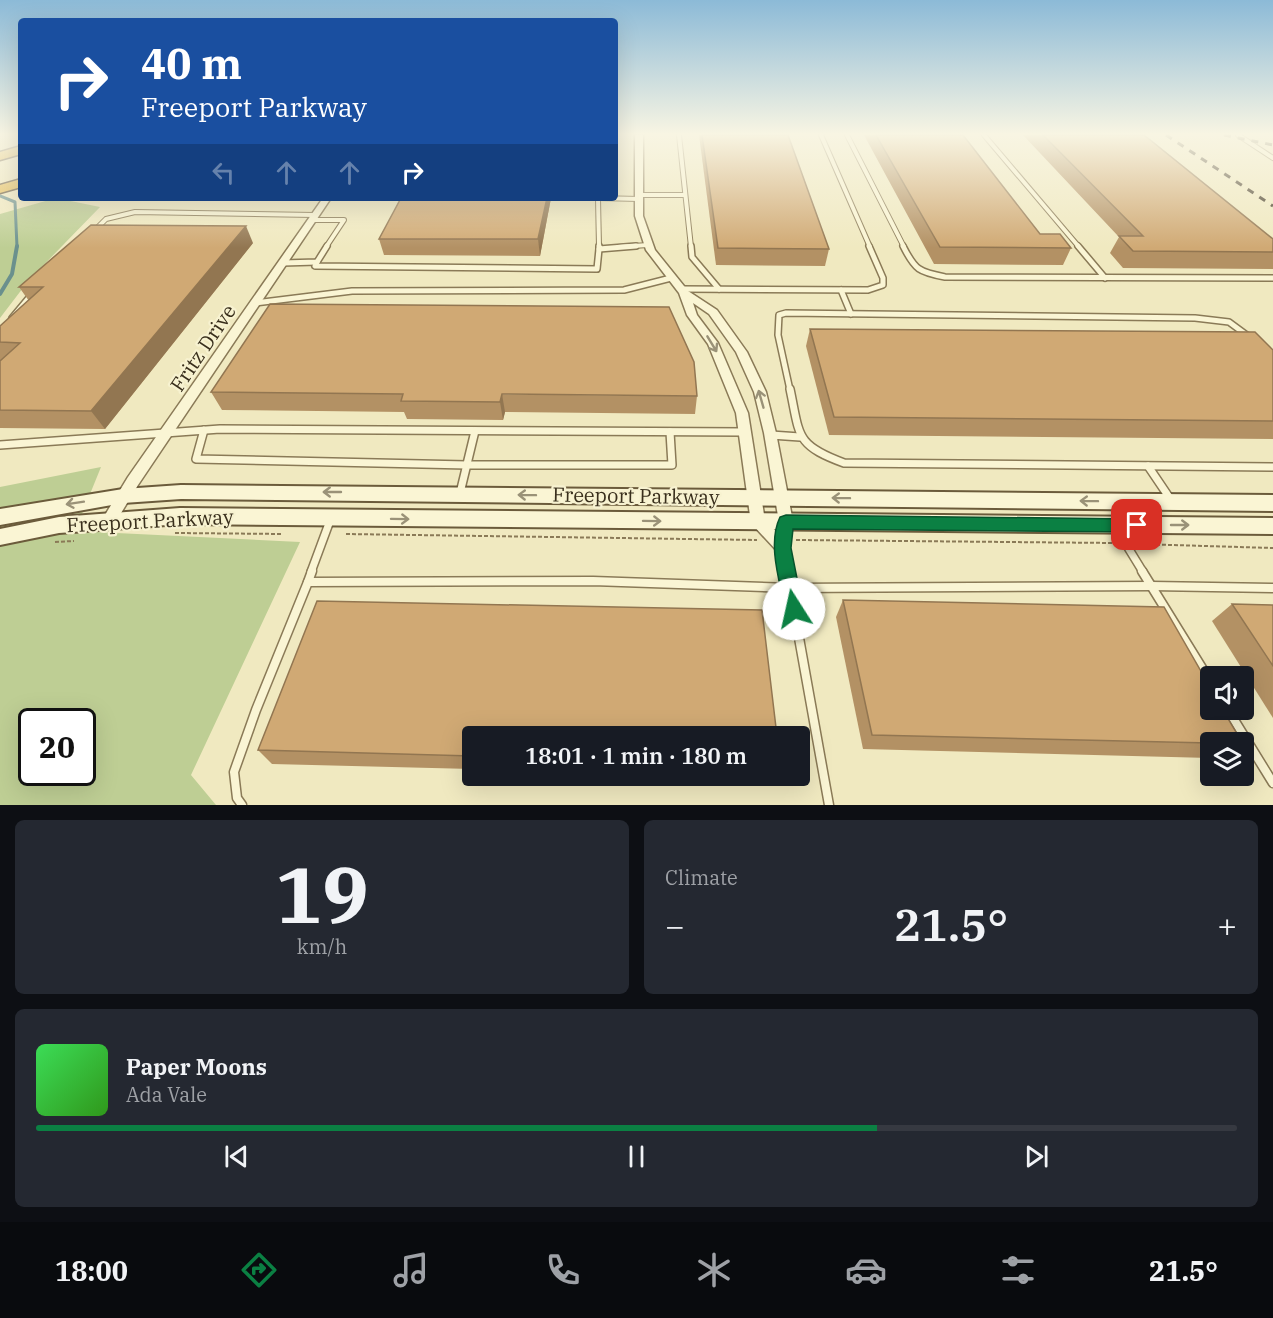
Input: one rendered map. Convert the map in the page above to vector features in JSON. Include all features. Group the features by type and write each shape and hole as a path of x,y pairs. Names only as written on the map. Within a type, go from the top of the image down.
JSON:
{"highway":[{"path":"0,189 18,184"}],"main road":[{"name":"Freeport Parkway","path":"0,517 123,496 234,491 1273,503"},
{"name":"Freeport Parkway","path":"0,537 42,527 110,519 180,516 329,526 758,523 782,537 1114,525 1273,526"}],"street":[{"path":"639,173 639,216 648,245 683,291 713,312 741,352 760,392 771,435 782,497 782,537"},
{"name":"Fritz Drive","path":"110,519 123,496 325,201"},
{"path":"683,291 692,315 713,343 742,413 758,523"}],"lane":[{"path":"683,173 692,257 718,289"},
{"path":"683,291 841,290 879,288 883,285 836,173"},
{"path":"866,173 913,266 924,273 945,277 1273,278"},
{"path":"1016,173 1105,278"},
{"path":"618,198 685,195"},
{"path":"90,235 106,219 124,213 344,220 315,266 597,269 598,201"},
{"path":"599,249 648,245"},
{"path":"283,263 317,262"},
{"path":"255,303 352,291 624,290 671,278"},
{"path":"8,325 18,308 38,287"},
{"path":"841,290 851,314"},
{"path":"1257,344 1229,322 1215,319 779,315 778,335 800,437 819,454 844,463 1273,467"},
{"path":"0,445 204,430 745,432"},
{"path":"204,430 196,459 467,465 672,465 670,432"},
{"path":"459,494 475,431"},
{"path":"771,435 800,437"},
{"path":"1148,466 1172,502"},
{"path":"1114,525 1201,666"},
{"path":"242,805 237,798 234,772 256,710 329,526"},
{"path":"782,537 829,805"},
{"path":"308,582 593,581 790,588 1152,586 1273,588"},
{"path":"1234,720 1273,783"}],"path":[{"path":"329,526 1273,548"},
{"path":"169,533 292,534"},
{"path":"49,543 75,540"}],"green space":[{"path":"46,201 71,201 100,207 29,280 0,318 0,214"},
{"path":"101,467 75,531 300,542 191,775 216,805 0,805 0,487"}],"building":[{"path":"707,173 802,173 829,249 718,248"},
{"path":"897,173 992,173 1040,234 1060,234 1071,248 940,247"},
{"path":"1080,173 1191,173 1273,239 1273,252 1133,251 1119,236 1143,236"},
{"path":"399,201 546,201 538,239 379,239"},
{"path":"91,225 246,226 91,411 0,410 0,361 20,343 0,342 0,326 43,287 19,287"},
{"path":"270,304 669,307 694,362 697,396 502,394 500,402 401,401 403,394 211,392"},
{"path":"810,329 1255,332 1273,350 1273,421 834,417"},
{"path":"843,600 1164,607 1200,670 1200,720 1229,720 1236,732 1200,732 1200,743 872,735"},
{"path":"317,601 762,610 776,726 462,726 462,756 258,750"},
{"path":"1232,604 1273,605 1273,666"}],"waterway":[{"path":"0,196 15,202 17,246"},
{"path":"0,294 12,274 17,246"}],"railway":[{"path":"1223,173 1273,206"}],"route":[{"path":"794,609 783,548 786,522 1137,525"}]}
